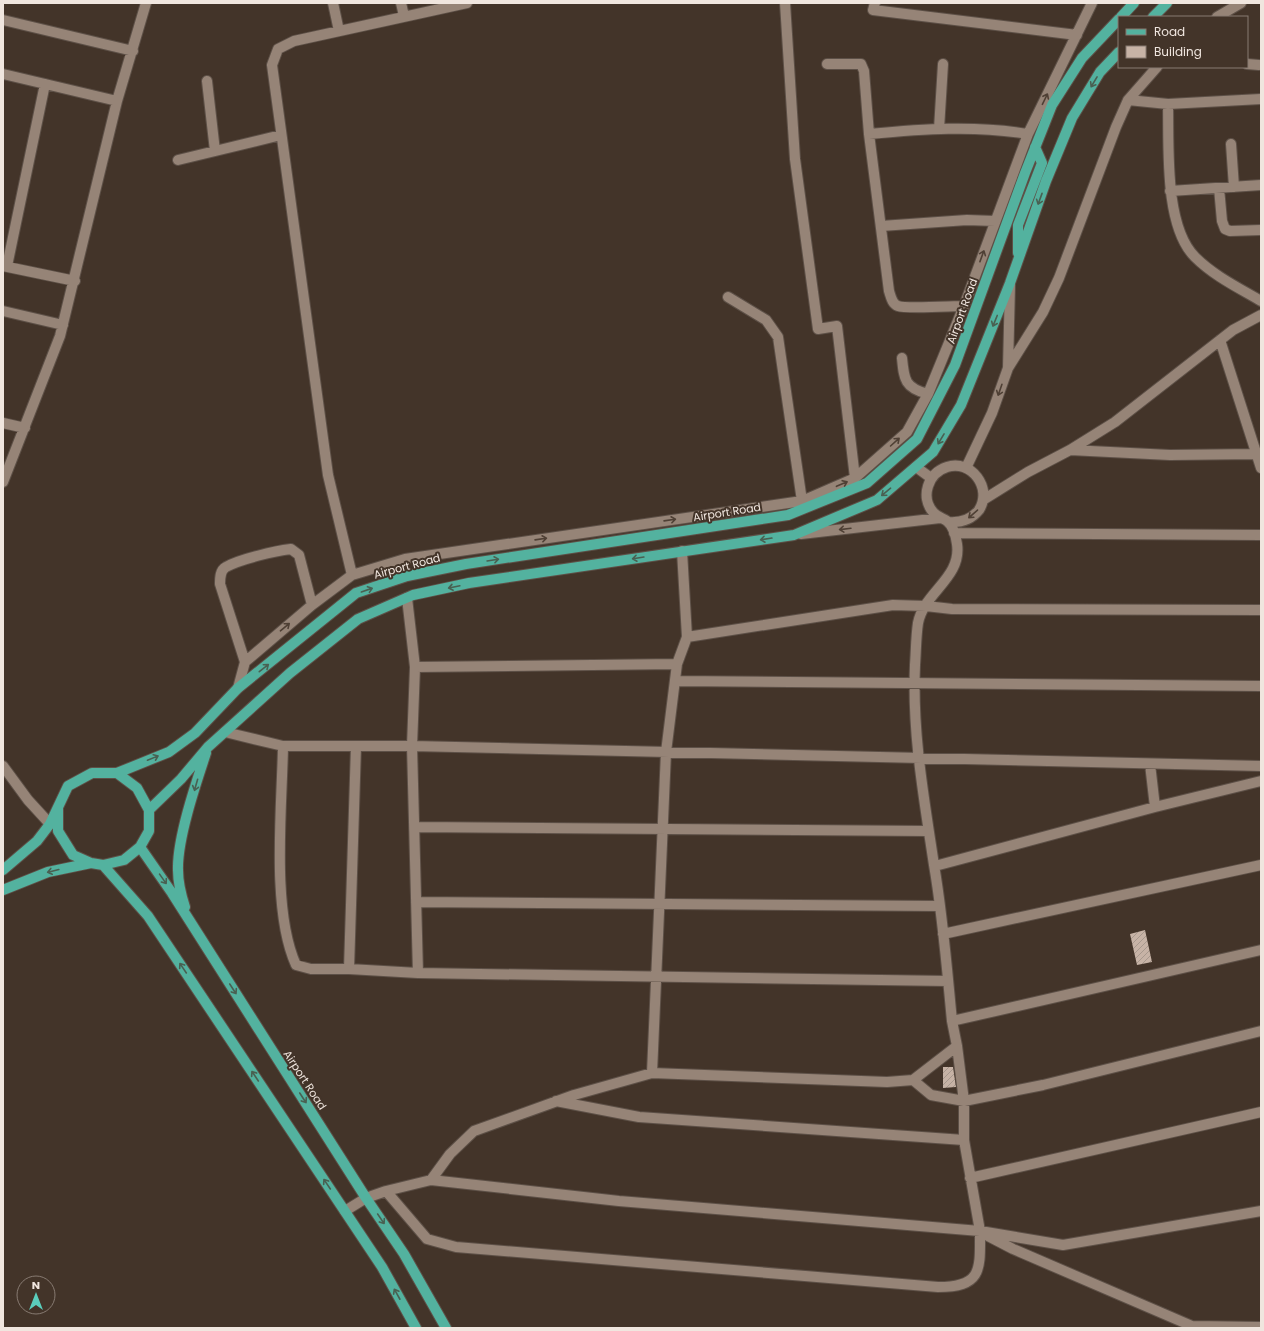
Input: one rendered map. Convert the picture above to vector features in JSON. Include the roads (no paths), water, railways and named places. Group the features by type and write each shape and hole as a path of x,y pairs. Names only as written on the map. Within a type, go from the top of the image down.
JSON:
{"main road":[{"name":"Airport Road","path":"1122,16 1134,3"},
{"path":"1154,16 1166,3"},
{"name":"Airport Road","path":"117,773 169,752 195,733 238,688 356,593 407,576 466,564 788,515 867,482 917,440 951,372 1052,105 1082,58 1118,20"},
{"path":"149,810 208,748 290,672 358,619 407,598 469,583 794,535 877,500 933,452 961,405 1010,283 1072,118 1100,72 1118,53"},
{"path":"1018,260 1018,225 1042,163 1035,147"},
{"path":"188,919 179,882 179,856 196,786 208,748"},
{"path":"3,870 37,841 50,824 68,786 92,773 117,773 137,788 149,810 149,831 140,847 124,860 103,865 91,862 73,855 58,831 58,808"},
{"name":"Airport Road","path":"140,847 188,919 366,1198 404,1254 446,1328"},
{"path":"3,890 48,872 91,862"},
{"path":"103,865 148,916 382,1267 416,1328"}],"street":[{"path":"3,482 25,428 63,325 118,101 146,3"},
{"path":"333,3 339,30"},
{"path":"401,3 404,16"},
{"path":"352,575 328,476 272,65 278,49 294,41 467,3"},
{"path":"785,3 795,159 814,303 818,329 837,326 855,478"},
{"path":"875,3 873,10 1077,35"},
{"path":"245,662 352,575 404,559 802,501 855,478 906,432 928,394 964,306 1028,134 1092,3"},
{"path":"1219,16 1241,3"},
{"path":"3,20 133,51"},
{"path":"826,64 861,64 865,81 869,134 889,291 892,302 898,306 908,307 964,306"},
{"path":"939,129 943,64"},
{"path":"1248,64 1259,65"},
{"path":"966,468 992,413 1008,368 1043,312 1059,278 1116,127 1128,100 1156,68"},
{"path":"3,74 118,101"},
{"path":"206,81 215,151"},
{"path":"45,84 5,266 75,281"},
{"path":"1128,100 1168,104 1261,99"},
{"path":"1168,104 1170,191 1181,238 1194,256 1210,270 1261,301"},
{"path":"869,134 939,129 989,129 1028,134"},
{"path":"178,160 281,135"},
{"path":"1231,144 1234,187"},
{"path":"1170,191 1261,185"},
{"path":"1219,188 1222,221 1225,229 1230,231 1261,230"},
{"path":"881,226 967,220 995,221"},
{"path":"1008,368 1010,283"},
{"path":"728,297 766,320 778,337 802,501"},
{"path":"3,310 63,325"},
{"path":"983,500 1028,472 1070,450 1115,422 1233,330 1261,315"},
{"path":"1220,340 1261,468"},
{"path":"902,358 904,375 909,386 928,394"},
{"path":"3,423 25,428"},
{"path":"1070,450 1170,455 1256,454"},
{"path":"386,1191 427,1239 456,1248 938,1287 956,1287 967,1282 976,1274 980,1264 980,1231 964,1140 964,1100 957,1046 952,1022 935,866 928,832 918,759 914,721 914,684 918,621 926,606 950,575 956,563 957,545 954,534 944,520 928,504 926,495 927,486 931,478 938,471 947,467 957,466 966,468 975,474 980,481 983,491 983,500 980,508 974,515 957,522 944,520 794,535"},
{"path":"916,467 931,478"},
{"path":"954,534 1261,535"},
{"path":"238,688 245,662 220,584 220,575 225,567 265,554 291,549 299,554 312,606"},
{"path":"652,1073 658,904 666,752 677,664 687,637 682,551"},
{"path":"407,598 415,667 412,746 418,974"},
{"path":"687,637 892,605 926,606 952,609 1261,610"},
{"path":"415,667 677,664"},
{"path":"676,681 1261,686"},
{"path":"225,732 283,746 412,746 1261,766"},
{"path":"283,746 280,855 282,900 290,950 296,965 311,969 349,969 418,974 948,981"},
{"path":"349,969 356,746"},
{"path":"1150,764 1155,807"},
{"path":"3,766 28,800 50,824"},
{"path":"935,866 1155,807 1261,782"},
{"path":"415,826 928,832"},
{"path":"943,934 1261,865"},
{"path":"416,902 940,906"},
{"path":"952,1022 1261,950"},
{"path":"914,1080 931,1095 964,1100 1042,1085 1261,1031"},
{"path":"431,1180 450,1154 474,1131 556,1101 652,1073 888,1082 914,1080 957,1046"},
{"path":"556,1101 639,1117 964,1140"},
{"path":"970,1178 1261,1112"},
{"path":"345,1211 366,1198 386,1191 431,1180 620,1201 980,1231 1063,1245 1261,1211"},
{"path":"980,1231 1013,1249 1192,1326 1261,1327"}]}
